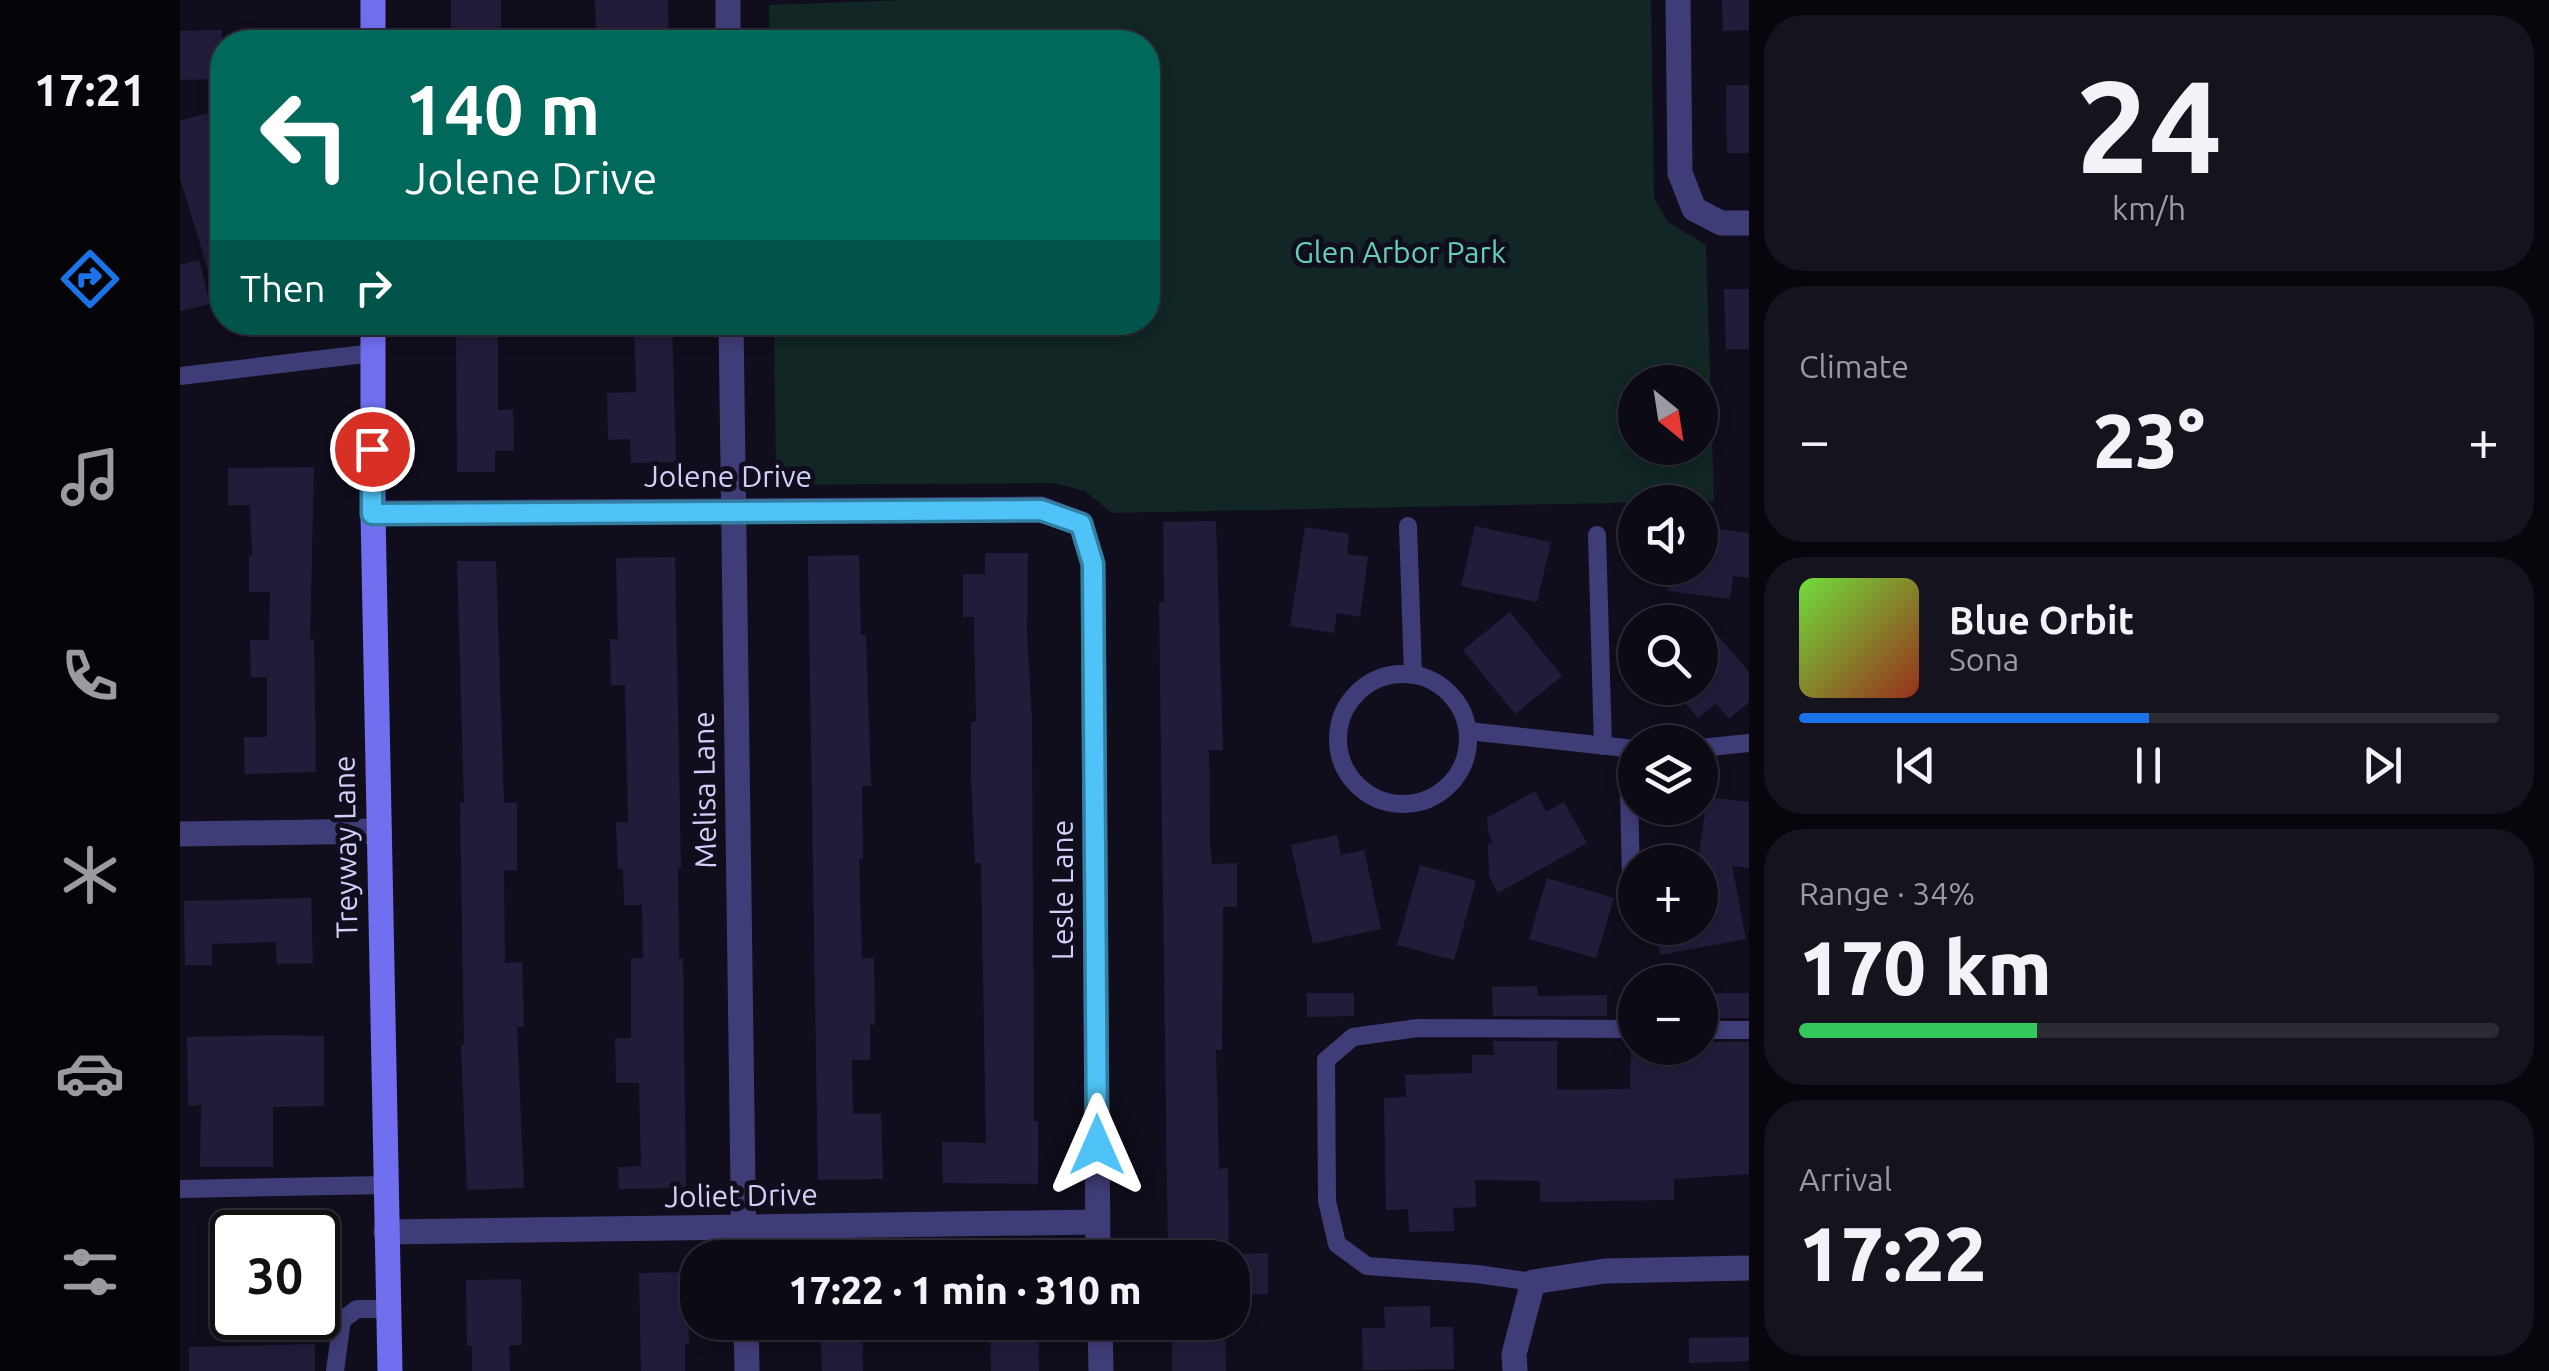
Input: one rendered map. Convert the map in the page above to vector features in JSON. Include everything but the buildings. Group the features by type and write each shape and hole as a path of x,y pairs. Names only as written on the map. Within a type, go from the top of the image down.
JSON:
{"street":[{"path":"373,0 373,30"},
{"path":"728,0 728,30"},
{"path":"1678,0 1680,173 1694,209 1722,223 1749,222"},
{"name":"Treyway Lane","path":"372,335 372,514 390,1371"},
{"name":"Melisa Lane","path":"731,335 744,1240"},
{"name":"Jolene Drive","path":"372,514 1041,510 1081,524"},
{"name":"Lesle Lane","path":"1081,524 1093,564 1098,1240"},
{"path":"180,834 378,830"},
{"name":"Joliet Drive","path":"386,1232 1098,1222"},
{"path":"1514,1371 1514,1354 1533,1282 1605,1271 1749,1268"},
{"path":"746,1340 747,1371"},
{"path":"1100,1340 1101,1371"}],"lane":[{"path":"180,376 372,353"},
{"path":"1408,526 1413,674"},
{"path":"1597,535 1603,746"},
{"path":"1394,674 1413,674 1444,688 1456,700 1468,731 1461,768 1450,784 1435,795 1399,804 1380,800 1350,777 1338,742 1340,723 1360,690 1394,674"},
{"path":"1468,731 1618,748"},
{"path":"1718,746 1749,743"},
{"path":"1533,1282 1367,1266 1336,1244 1327,1200 1326,1060 1352,1037 1418,1028 1618,1029"},
{"path":"1718,1030 1749,1030"},
{"path":"180,1189 385,1185"},
{"path":"335,1371 342,1320 357,1309 388,1308"}],"green space":[{"name":"Glen Arbor Park","path":"903,0 1651,0 1654,198 1668,222 1706,245 1710,365 1618,365 1618,465 1713,465 1714,485 1618,485 1618,503 1112,513 1085,491 1053,483 786,485 776,480 774,335 1160,335 1160,30 769,30 769,5"}],"route":[{"path":"372,449 372,514 1041,510 1081,524 1093,564 1097,1145"}]}
